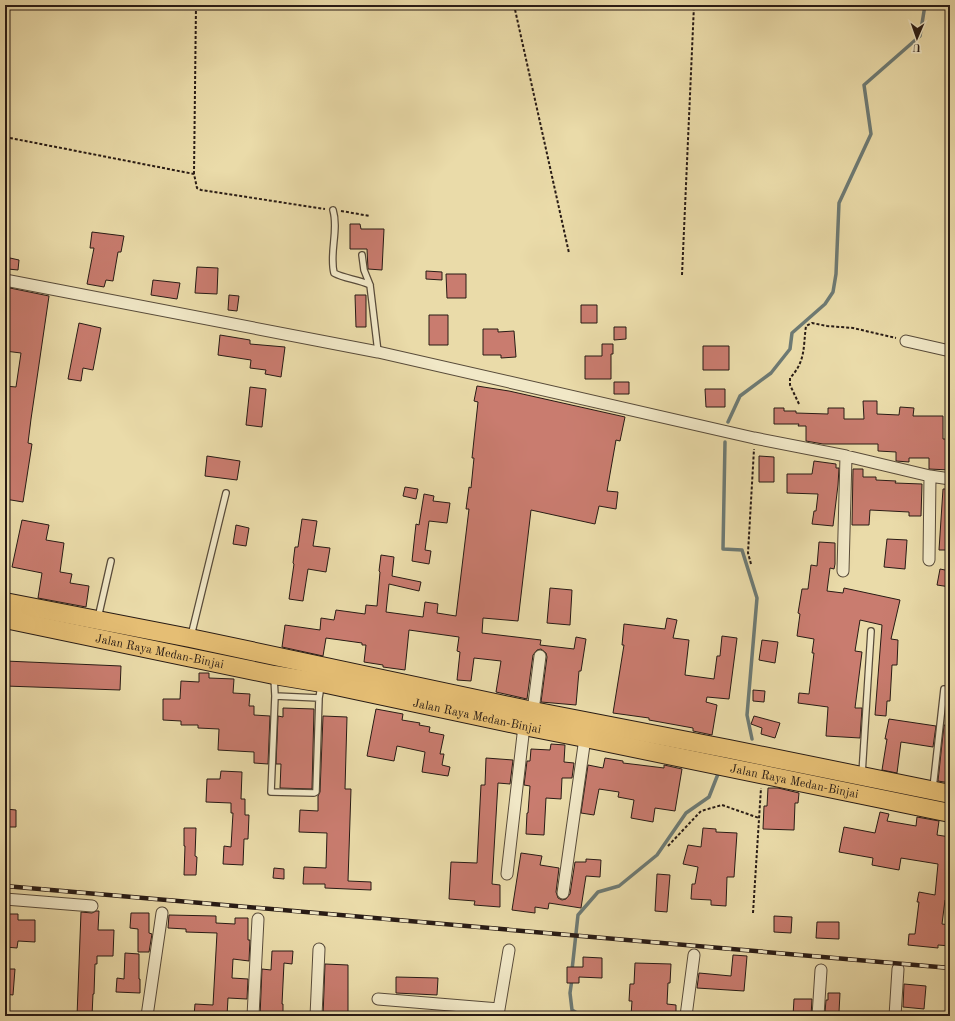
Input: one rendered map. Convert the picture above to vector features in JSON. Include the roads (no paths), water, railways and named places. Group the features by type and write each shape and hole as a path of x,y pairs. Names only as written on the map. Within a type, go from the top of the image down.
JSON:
{"main road":[{"name":"Jalan Raya Medan-Binjai","path":"5,602 190,638 528,719 585,738 950,813"},
{"name":"Jalan Raya Medan-Binjai","path":"5,619 274,675 320,690 721,747 950,794"}],"street":[{"path":"5,280 378,352 754,438 846,456 930,476 950,479"},
{"path":"906,341 950,351"},
{"path":"843,571 846,456"},
{"path":"929,560 930,476"},
{"path":"507,874 528,719 540,656"},
{"path":"563,893 585,738"},
{"path":"5,899 92,906"},
{"path":"147,1016 162,913"},
{"path":"252,1016 258,919"},
{"path":"316,1016 319,948"},
{"path":"378,999 499,1013 509,950"},
{"path":"686,1016 694,955"},
{"path":"895,1016 898,969"},
{"path":"818,1016 821,970"}],"lane":[{"path":"333,210 335,218 333,255 334,273 341,277 362,281 370,285"},
{"path":"362,255 364,270 370,285 378,352"},
{"path":"190,638 226,493"},
{"path":"97,620 111,561"},
{"path":"862,776 871,631"},
{"path":"274,675 275,696 271,792 314,794 316,792 320,690 275,696"},
{"path":"932,791 944,689"}],"waterway":[{"path":"728,422 740,396 771,373 790,349 792,333 825,304 833,292 836,274 839,203 871,134 864,85 920,36 925,5"},
{"path":"725,442 723,549 742,550 757,598 747,715 752,739"},
{"path":"572,970 578,915 598,892 619,886 657,855 686,813 709,797 718,774"},
{"path":"572,979 570,993 572,1010 582,1016"}],"railway":[{"path":"5,886 950,968"}]}
